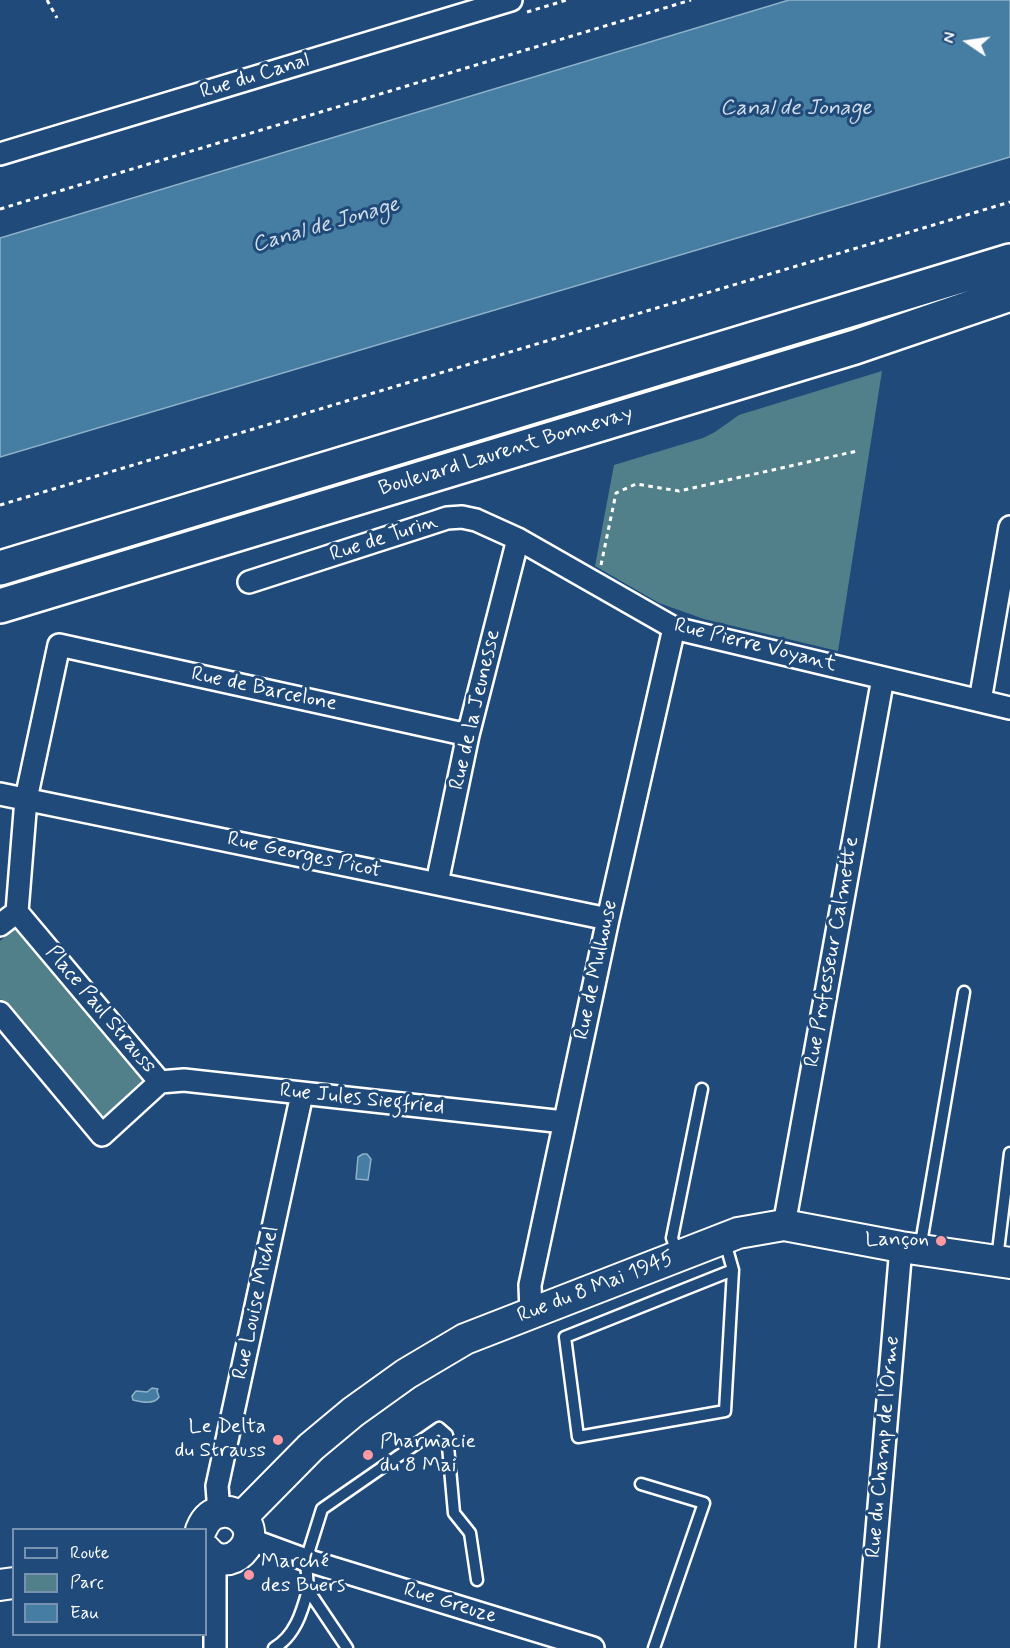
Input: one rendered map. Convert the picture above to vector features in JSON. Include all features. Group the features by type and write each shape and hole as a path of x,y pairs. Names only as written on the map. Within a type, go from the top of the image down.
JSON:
{"highway":[{"name":"Boulevard Laurent Bonnevay","path":"0,568 1010,261"},
{"name":"Boulevard Laurent Bonnevay","path":"0,606 855,346 1010,294"}],"street":[{"name":"Rue du Canal","path":"0,154 511,0"},
{"name":"Rue de Turin","path":"249,582 447,518 462,517 476,520 518,539"},
{"path":"980,701 1010,527"},
{"name":"Rue Pierre Voyant","path":"518,539 674,628 1010,708"},
{"name":"Rue de la Jeunesse","path":"437,883 468,735 518,539"},
{"name":"Rue de Mulhouse","path":"531,1313 530,1285 564,1122 674,628"},
{"name":"Rue de Barcelone","path":"26,799 59,645 468,735"},
{"name":"Rue Professeur Calmette","path":"784,1225 883,678"},
{"name":"Rue Georges Picot","path":"0,794 608,919"},
{"path":"0,925 17,912 26,799"},
{"name":"Place Paul Strauss","path":"0,1013 102,1135 160,1082 17,912"},
{"name":"Rue Jules Siegfried","path":"160,1082 184,1080 564,1122"},
{"name":"Rue Louise Michel","path":"228,1525 217,1486 302,1094"},
{"name":"Rue du 8 Mai 1945","path":"210,1554 229,1560 242,1552 228,1525 353,1412 405,1374 465,1339 738,1233 784,1225 1003,1262"},
{"name":"Rue du Champ de l'Orme","path":"867,1648 910,1248"},
{"name":"Rue Greuze","path":"228,1525 306,1560 593,1648"},
{"path":"210,1554 215,1648"}],"lane":[{"path":"910,1248 964,992"},
{"path":"678,1257 672,1238 702,1089"},
{"path":"1003,1262 1010,1153"},
{"path":"724,1239 733,1270 726,1411 578,1437 565,1337 733,1270"},
{"path":"274,1648 291,1633 302,1613 308,1590 306,1560 322,1509 439,1428 447,1435 454,1513 470,1533 477,1580"},
{"path":"641,1484 704,1503 654,1648"},
{"path":"308,1590 347,1648"}],"path":[{"path":"47,0 57,18"},
{"path":"0,209 691,0"},
{"path":"0,506 1010,202"},
{"path":"597,585 616,493 636,484 679,491 857,451"}],"green space":[{"path":"882,371 838,651 704,619 659,603 595,566 614,465 703,438 739,415"},
{"path":"16,927 145,1082 101,1119 0,999 0,941"}],"water":[{"name":"Canal de Jonage","path":"789,0 1010,0 1010,157 0,457 0,238"},
{"path":"367,1154 371,1159 368,1180 356,1179 358,1157"},
{"path":"152,1388 158,1389 157,1400 147,1402 133,1400 132,1396 136,1391 147,1392"}],"place":[{"name":"Lançon","path":"941,1241"},
{"name":"Le Delta du Strauss","path":"278,1440"},
{"name":"Pharmacie du 8 Mai","path":"368,1455"},
{"name":"Marché des Buers","path":"249,1575"}]}
